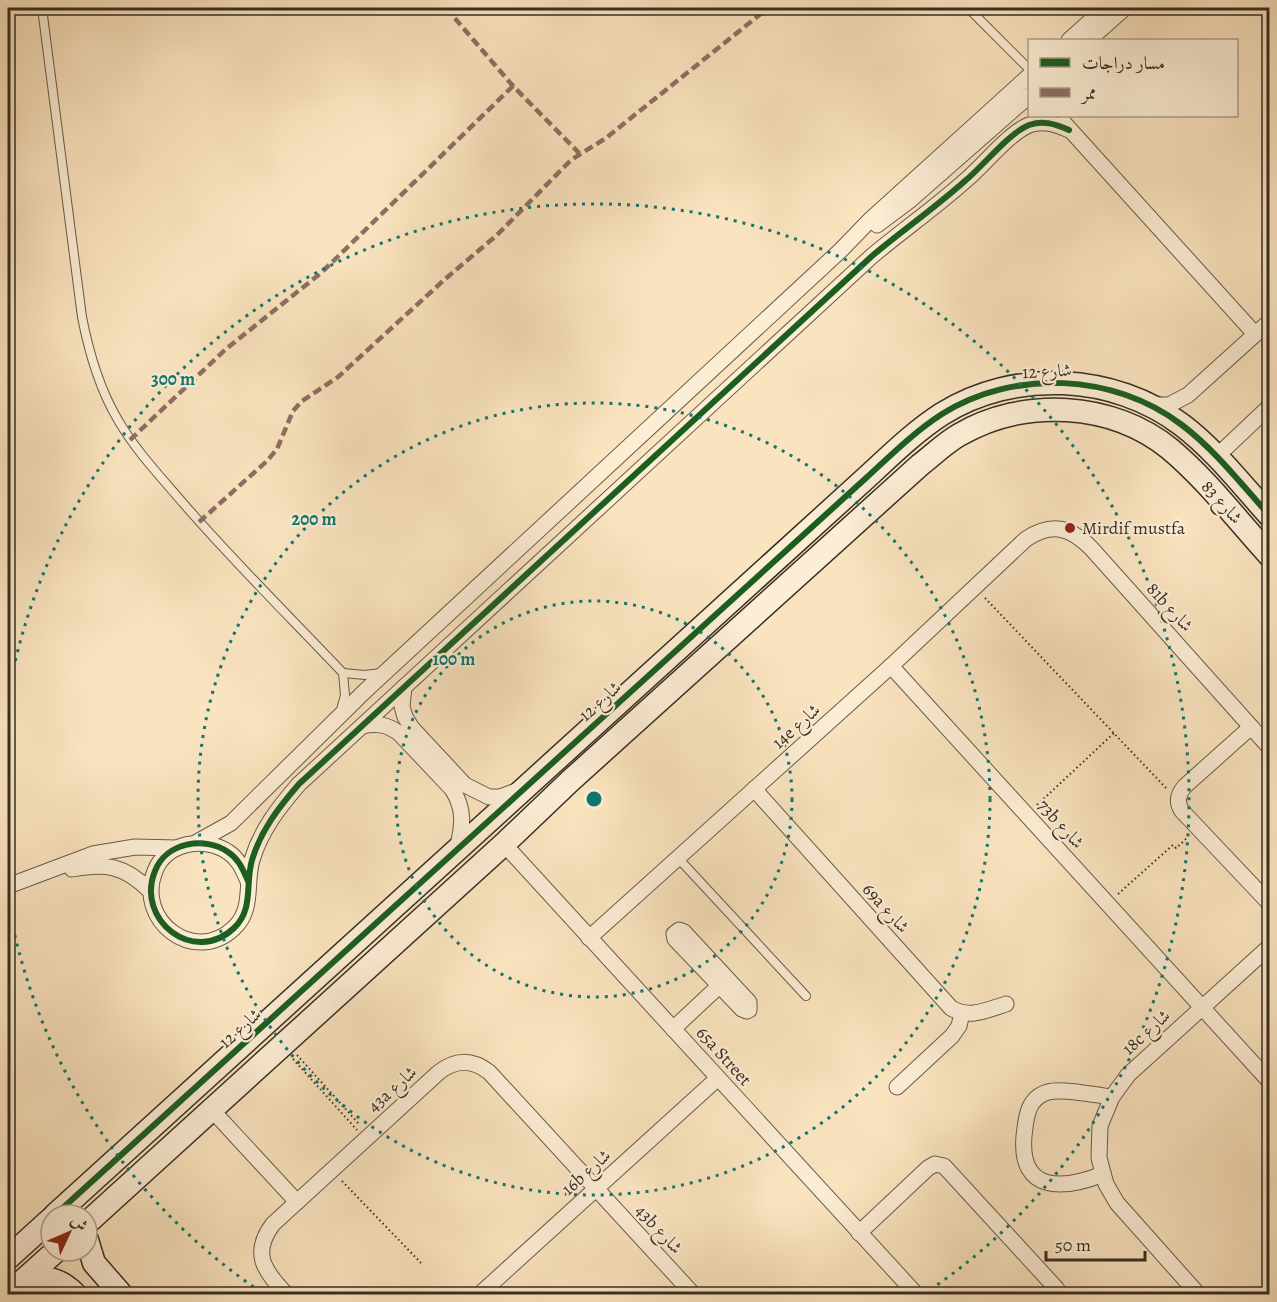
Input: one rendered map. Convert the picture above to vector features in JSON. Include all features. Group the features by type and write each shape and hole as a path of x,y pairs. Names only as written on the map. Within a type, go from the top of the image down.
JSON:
{"street":[{"path":"1070,39 1105,8"},
{"path":"1090,39 1125,8"},
{"path":"1028,76 871,219 841,250 386,672 231,823 197,842 177,848 166,855 155,869 149,890 151,903 158,918 170,931 185,939 202,942 219,938 233,929 244,915 249,898 248,881 258,841 284,801 300,784 886,244 967,180 1027,126 1051,123 1069,130"},
{"path":"841,250 909,201 1028,96"},
{"path":"1060,117 1255,334"},
{"path":"1152,405 1170,405 1188,395 1269,321"},
{"name":"شارع 12","path":"68,1203 918,432 943,414 972,399 1006,388 1058,382 1108,389 1152,405 1196,436 1216,457"},
{"path":"1188,395 1187,417 1196,436"},
{"path":"1216,457 1269,406"},
{"name":"شارع 83","path":"700,665 920,465 951,441 977,426 1015,413 1056,410 1095,414 1115,420 1152,437 1169,448 1198,476 1269,556"},
{"name":"شارع 83","path":"1216,457 1269,516"},
{"name":"81b شارع","path":"1026,539 1042,530 1060,528 1083,539 1269,748"},
{"name":"14e شارع","path":"589,938 891,666 1026,539"},
{"path":"99,1219 211,1109 700,665 696,659 696,652 729,617 740,594"},
{"name":"73b شارع","path":"891,666 1269,1082"},
{"path":"404,687 402,706 412,728 465,785 489,797 500,797 530,785"},
{"path":"570,781 577,766 587,753 634,708 635,703 630,694"},
{"path":"362,726 381,724 390,726 452,789 458,799 462,816 456,852"},
{"path":"1251,727 1185,786 1178,801 1182,811 1269,904"},
{"name":"69a شارع","path":"754,789 946,1004 962,1013"},
{"path":"197,842 215,845 230,853 242,866 248,881"},
{"name":"65a Street","path":"504,844 916,1294"},
{"path":"8,886 93,854 135,848 177,848"},
{"path":"25,880 93,865 109,866 124,870 138,878 149,890"},
{"path":"676,931 681,931 692,941 749,1002 749,1010 742,1009 720,986 675,939 676,931"},
{"name":"18c شارع","path":"1198,1294 1110,1194 1099,1158 1100,1126 1112,1097 1128,1075 1269,946"},
{"path":"673,1029 720,986"},
{"path":"897,1087 952,1036 959,1026 962,1013 973,1014 1006,1004"},
{"name":"43a شارع","path":"286,1294 266,1270 262,1258 262,1246 273,1224 446,1067 454,1063 473,1062 489,1072 596,1189"},
{"name":"16b شارع","path":"480,1294 718,1078"},
{"path":"1103,1174 1071,1184 1045,1182 1038,1179 1028,1169 1023,1156 1026,1116 1036,1098 1048,1092 1112,1097"},
{"path":"211,1109 297,1202"},
{"path":"859,1233 928,1168 935,1164 944,1166 1060,1294"},
{"name":"43b شارع","path":"596,1189 693,1294"},
{"path":"8,1258 39,1230"},
{"path":"16,1287 43,1263"},
{"path":"94,1263 121,1294"},
{"path":"16,1287 50,1278 64,1284 75,1294"}],"lane":[{"path":"42,8 81,317 87,344 104,394 130,440 146,461 199,522 343,673 345,695 339,717"},
{"path":"968,8 1028,69"},
{"path":"343,673 365,675 386,672"},
{"path":"678,858 806,996"}],"path":[{"path":"975,587 1178,801"},
{"path":"1026,815 1114,733"},
{"path":"1107,904 1173,845 1176,848 1198,828"},
{"path":"283,1043 367,1138"},
{"path":"283,1043 367,1138"},
{"path":"332,1171 421,1263"}],"marked path":[{"path":"446,8 513,86 579,153"},
{"path":"199,522 267,461 277,449 293,411 302,401 338,377 497,235 571,160 606,138 768,8"},
{"path":"130,440 226,349 321,273 513,86"}],"cycle path":[{"path":"248,881 238,861 228,852 208,844 187,845 177,848 160,861 151,889 153,906 161,921 172,932 186,940 202,942 218,938 234,928 240,921 247,904 250,869 260,839 278,810 299,784 872,256 955,190 1013,135 1029,125 1040,123 1054,124 1069,130"},
{"path":"68,1203 893,453 942,414 970,399 1000,389 1032,384 1064,383 1095,387 1126,395 1155,408 1182,425 1206,445 1270,516"}],"place":[{"name":"Mirdif mustfa","path":"1070,528"}]}
